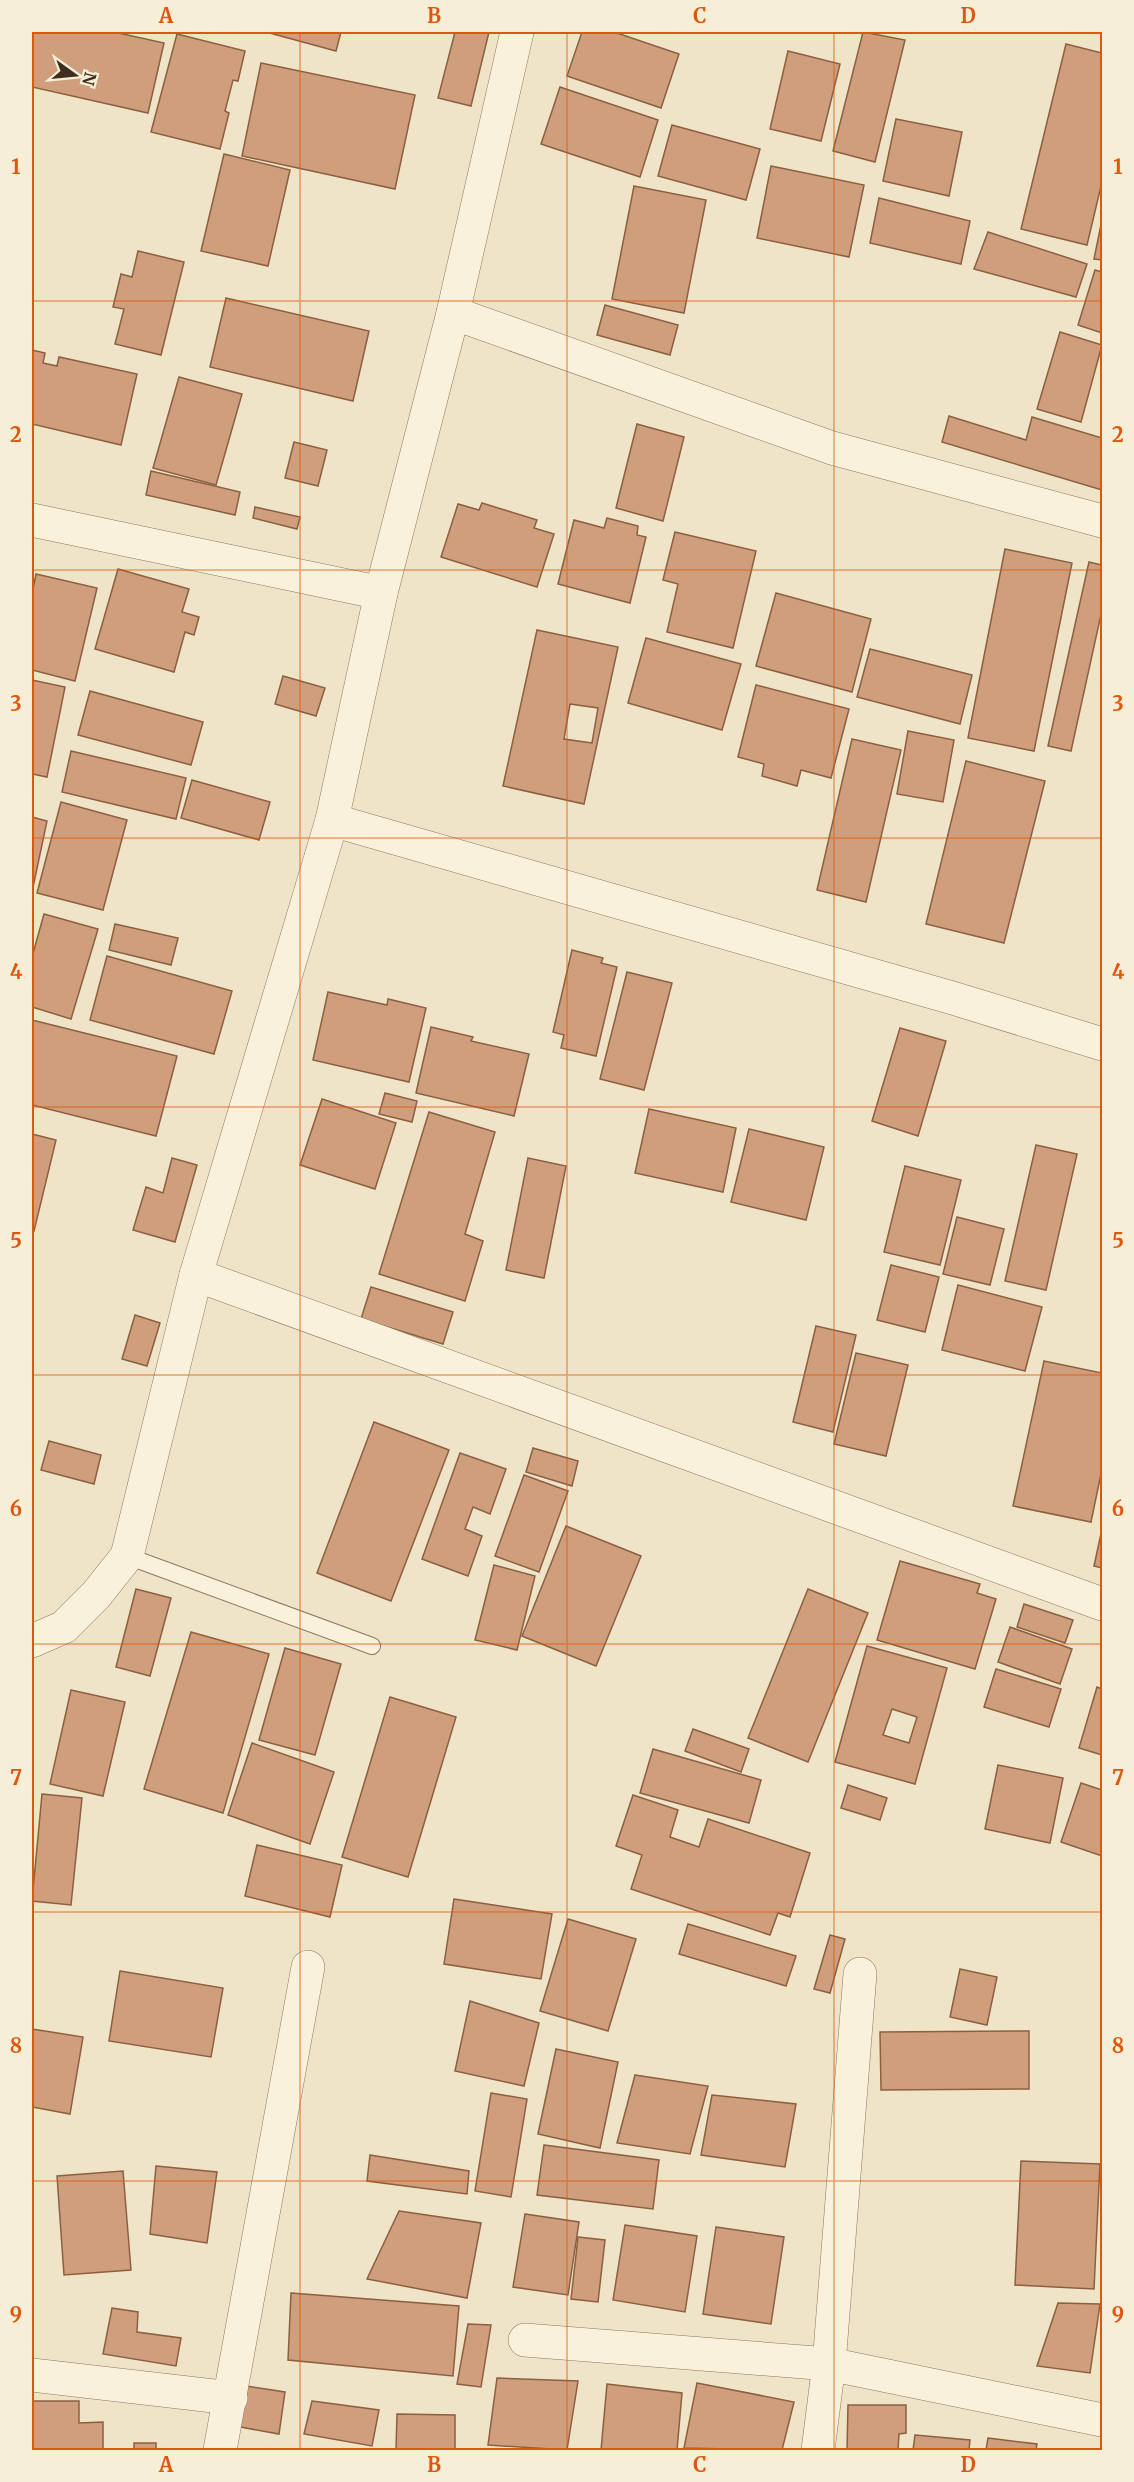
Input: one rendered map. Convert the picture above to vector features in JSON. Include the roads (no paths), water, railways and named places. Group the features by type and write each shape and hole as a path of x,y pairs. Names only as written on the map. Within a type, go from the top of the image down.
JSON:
{"street":[{"path":"32,1641 64,1627 96,1595 127,1556 196,1275 332,820 381,593 453,313 517,32"},
{"path":"453,313 832,448 1102,521"},
{"path":"32,520 381,593"},
{"path":"332,820 944,996 1102,1044"},
{"path":"196,1275 1102,1604"},
{"path":"220,2451 308,1966"},
{"path":"818,2451 829,2364 860,1974"},
{"path":"525,2340 829,2364 1102,2420"},
{"path":"32,2375 231,2398"}],"lane":[{"path":"127,1556 372,1646"}]}
